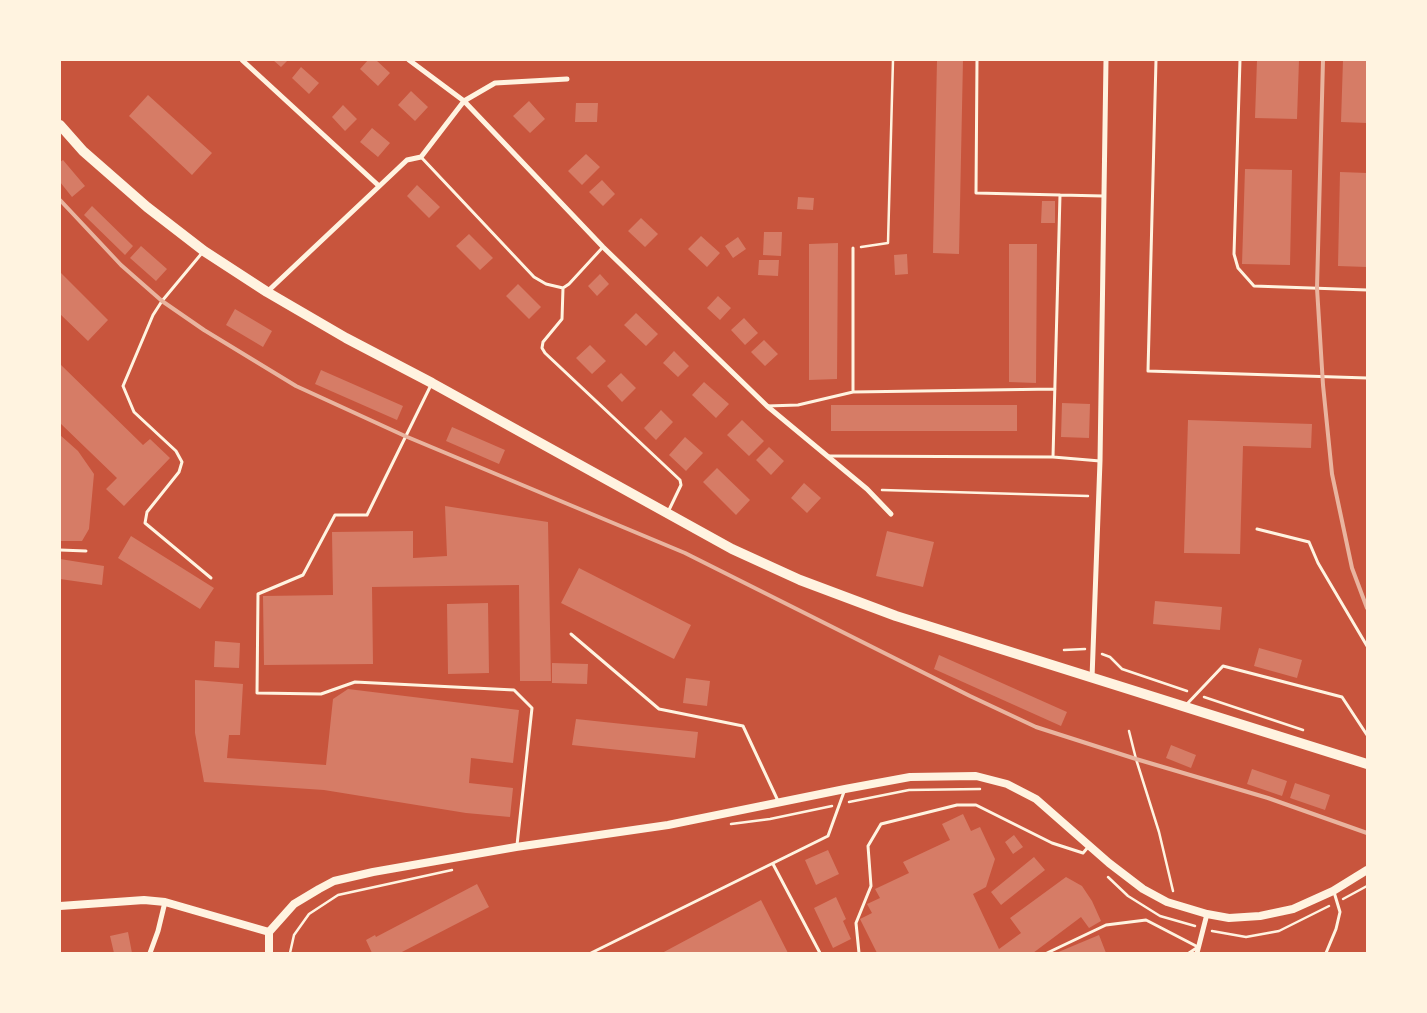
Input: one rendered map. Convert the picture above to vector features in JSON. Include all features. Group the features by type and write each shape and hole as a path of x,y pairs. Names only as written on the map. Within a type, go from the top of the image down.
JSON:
{"main road":[{"path":"60,125 83,151 121,186 204,251 267,292 346,338 432,382 732,549 800,580 896,616 1367,764"}],"street":[{"path":"242,60 379,186"},
{"path":"409,60 464,101 603,248 767,406 828,456 891,514"},
{"path":"1092,678 1100,461 1106,60"},
{"path":"267,292 407,160 421,157 464,101 496,83 567,78"},
{"path":"269,953 269,932 294,904 334,881 373,872 516,847 668,825 910,777 976,776 1007,784 1036,800 1143,889 1167,902 1207,914 1229,918 1260,916 1293,909 1333,891 1367,870"},
{"path":"60,906 144,900 165,902 269,932"},
{"path":"150,953 165,902"},
{"path":"1197,950 1207,914"}],"lane":[{"path":"977,60 976,193 1103,196"},
{"path":"1156,60 1148,371 1367,378"},
{"path":"1240,60 1234,254 1238,268 1254,286 1367,290"},
{"path":"421,157 534,276 546,284 563,288 603,248"},
{"path":"1053,457 1060,195"},
{"path":"852,392 853,248"},
{"path":"204,251 162,301 153,315 123,386 134,412 176,450 182,462 179,472 147,512 145,523 211,578"},
{"path":"563,288 562,318 543,342 542,348 545,353 680,480 681,486 667,512"},
{"path":"432,382 367,515 335,515 303,575 258,594 257,693 321,694 356,682 514,690 532,708 516,847"},
{"path":"767,406 798,405 852,392 1054,389"},
{"path":"828,456 1053,457 1100,461"},
{"path":"1257,529 1309,542 1318,562 1367,646"},
{"path":"60,550 86,551"},
{"path":"571,634 658,709 743,726 779,804"},
{"path":"1184,708 1223,666 1342,697 1367,735"},
{"path":"591,953 828,836 845,789"},
{"path":"859,953 856,923 871,886 868,846 881,824 957,806 976,805 1052,843 1083,853 1090,845"},
{"path":"772,864 820,953"},
{"path":"1326,953 1336,929 1340,912 1333,891"},
{"path":"1048,953 1106,925 1146,920 1197,950"},
{"path":"1189,953 1197,950"}],"path":[{"path":"853,248 888,243 893,60"},
{"path":"867,490 1088,496"},
{"path":"1064,650 1081,648 1110,656 1122,669 1309,732"},
{"path":"1129,732 1159,832 1173,891"},
{"path":"731,824 770,819 909,790 980,789"},
{"path":"290,953 294,935 309,914 338,895 453,870"},
{"path":"1102,872 1128,896 1160,916 1204,929 1246,937 1279,931 1367,886"}],"building":[{"path":"273,60 288,60 281,67"},
{"path":"368,60 376,60 390,73 378,86 360,69"},
{"path":"937,60 963,60 959,254 933,253"},
{"path":"1257,60 1299,60 1297,119 1255,118"},
{"path":"1343,60 1367,60 1367,123 1341,122"},
{"path":"301,67 319,83 309,94 292,78"},
{"path":"411,91 428,107 415,121 398,105"},
{"path":"148,95 212,153 192,175 129,116"},
{"path":"529,101 545,119 530,133 513,116"},
{"path":"576,103 598,103 597,122 575,122"},
{"path":"343,105 357,119 345,131 332,117"},
{"path":"372,128 390,143 378,157 360,142"},
{"path":"586,154 600,167 582,185 568,171"},
{"path":"63,160 85,186 72,197 60,182 60,162"},
{"path":"1245,169 1292,170 1290,265 1242,264"},
{"path":"1340,172 1367,173 1367,267 1338,266"},
{"path":"602,180 615,194 603,206 589,192"},
{"path":"417,185 440,207 429,218 407,196"},
{"path":"798,197 814,198 813,210 797,209"},
{"path":"1042,201 1055,201 1055,223 1041,223"},
{"path":"92,206 133,246 125,255 84,215"},
{"path":"641,218 658,234 645,247 628,231"},
{"path":"764,232 782,232 781,256 763,255"},
{"path":"469,234 493,258 480,270 456,246"},
{"path":"701,236 720,253 707,267 688,249"},
{"path":"738,237 746,249 733,258 725,246"},
{"path":"838,243 837,379 809,380 809,244"},
{"path":"1009,244 1037,244 1036,383 1009,382"},
{"path":"141,246 167,269 156,281 130,258"},
{"path":"907,254 908,274 895,275 894,255"},
{"path":"759,260 779,260 778,276 758,275"},
{"path":"60,272 108,320 88,341 60,314"},
{"path":"600,274 609,284 597,296 588,286"},
{"path":"518,284 541,307 529,319 506,296"},
{"path":"718,296 731,308 720,320 707,308"},
{"path":"235,309 272,331 263,347 226,325"},
{"path":"636,313 658,334 646,346 624,325"},
{"path":"744,318 758,333 745,345 731,330"},
{"path":"764,340 778,354 765,366 751,352"},
{"path":"590,345 606,361 592,374 576,358"},
{"path":"674,351 689,366 678,377 663,363"},
{"path":"60,364 143,445 150,439 170,458 124,506 106,489 117,478 60,423"},
{"path":"321,370 403,406 397,420 315,384"},
{"path":"621,373 636,388 622,402 607,386"},
{"path":"704,382 729,404 716,418 692,395"},
{"path":"1062,403 1090,404 1089,438 1061,437"},
{"path":"831,405 1017,405 1017,431 831,431"},
{"path":"661,410 673,422 656,440 644,428"},
{"path":"742,420 764,441 749,456 727,435"},
{"path":"1188,420 1312,424 1311,448 1243,446 1240,554 1184,553"},
{"path":"452,427 505,450 499,464 446,441"},
{"path":"60,435 78,451 94,474 89,529 82,541 60,541"},
{"path":"685,437 703,453 686,471 669,455"},
{"path":"769,447 784,461 771,475 756,460"},
{"path":"717,468 750,500 736,515 703,482"},
{"path":"804,483 821,498 807,513 791,498"},
{"path":"445,506 548,522 551,681 520,681 519,585 372,587 373,664 264,665 263,596 333,595 332,532 413,531 413,558 447,556"},
{"path":"887,531 934,542 923,587 876,576"},
{"path":"131,536 214,588 200,609 118,558"},
{"path":"60,559 104,566 102,585 60,579"},
{"path":"579,568 691,625 674,659 561,603"},
{"path":"1155,601 1222,607 1220,630 1153,624"},
{"path":"488,603 489,673 448,674 447,604"},
{"path":"215,641 240,643 239,668 214,667"},
{"path":"1259,648 1302,660 1297,678 1254,666"},
{"path":"939,655 1067,712 1061,726 934,669"},
{"path":"552,663 588,664 587,684 552,683"},
{"path":"686,678 710,681 707,706 683,703"},
{"path":"195,680 243,684 240,735 229,735 227,758 326,765 333,699 348,689 519,710 513,763 471,758 469,783 513,788 510,817 466,813 324,790 204,782 195,733"},
{"path":"576,719 698,732 695,758 572,745"},
{"path":"1171,745 1196,755 1191,768 1166,758"},
{"path":"1252,769 1287,781 1282,796 1247,784"},
{"path":"1295,783 1330,795 1325,810 1290,798"},
{"path":"963,814 971,831 980,827 995,859 986,887 973,894 999,949 1021,933 1010,918 1066,877 1082,886 1092,901 1101,921 1089,928 1081,917 1033,953 877,953 860,919 872,913 867,904 880,898 875,889 909,873 903,862 950,840 942,824"},
{"path":"1014,835 1023,847 1013,854 1005,842"},
{"path":"828,850 839,874 816,885 805,860"},
{"path":"1034,857 1045,870 1001,905 991,892"},
{"path":"477,884 489,907 400,953 372,953 366,940 375,935 376,937"},
{"path":"836,897 846,919 843,921 851,939 833,948 814,908"},
{"path":"761,900 788,953 662,953"},
{"path":"128,932 132,953 114,953 110,936"},
{"path":"1099,935 1106,953 1056,953"}],"railway":[{"path":"1323,60 1317,288 1323,385 1332,474 1352,568 1367,608"},
{"path":"60,200 121,265 162,301 204,330 296,386 405,436 685,553 970,696 1036,727 1268,798 1367,833"}]}
